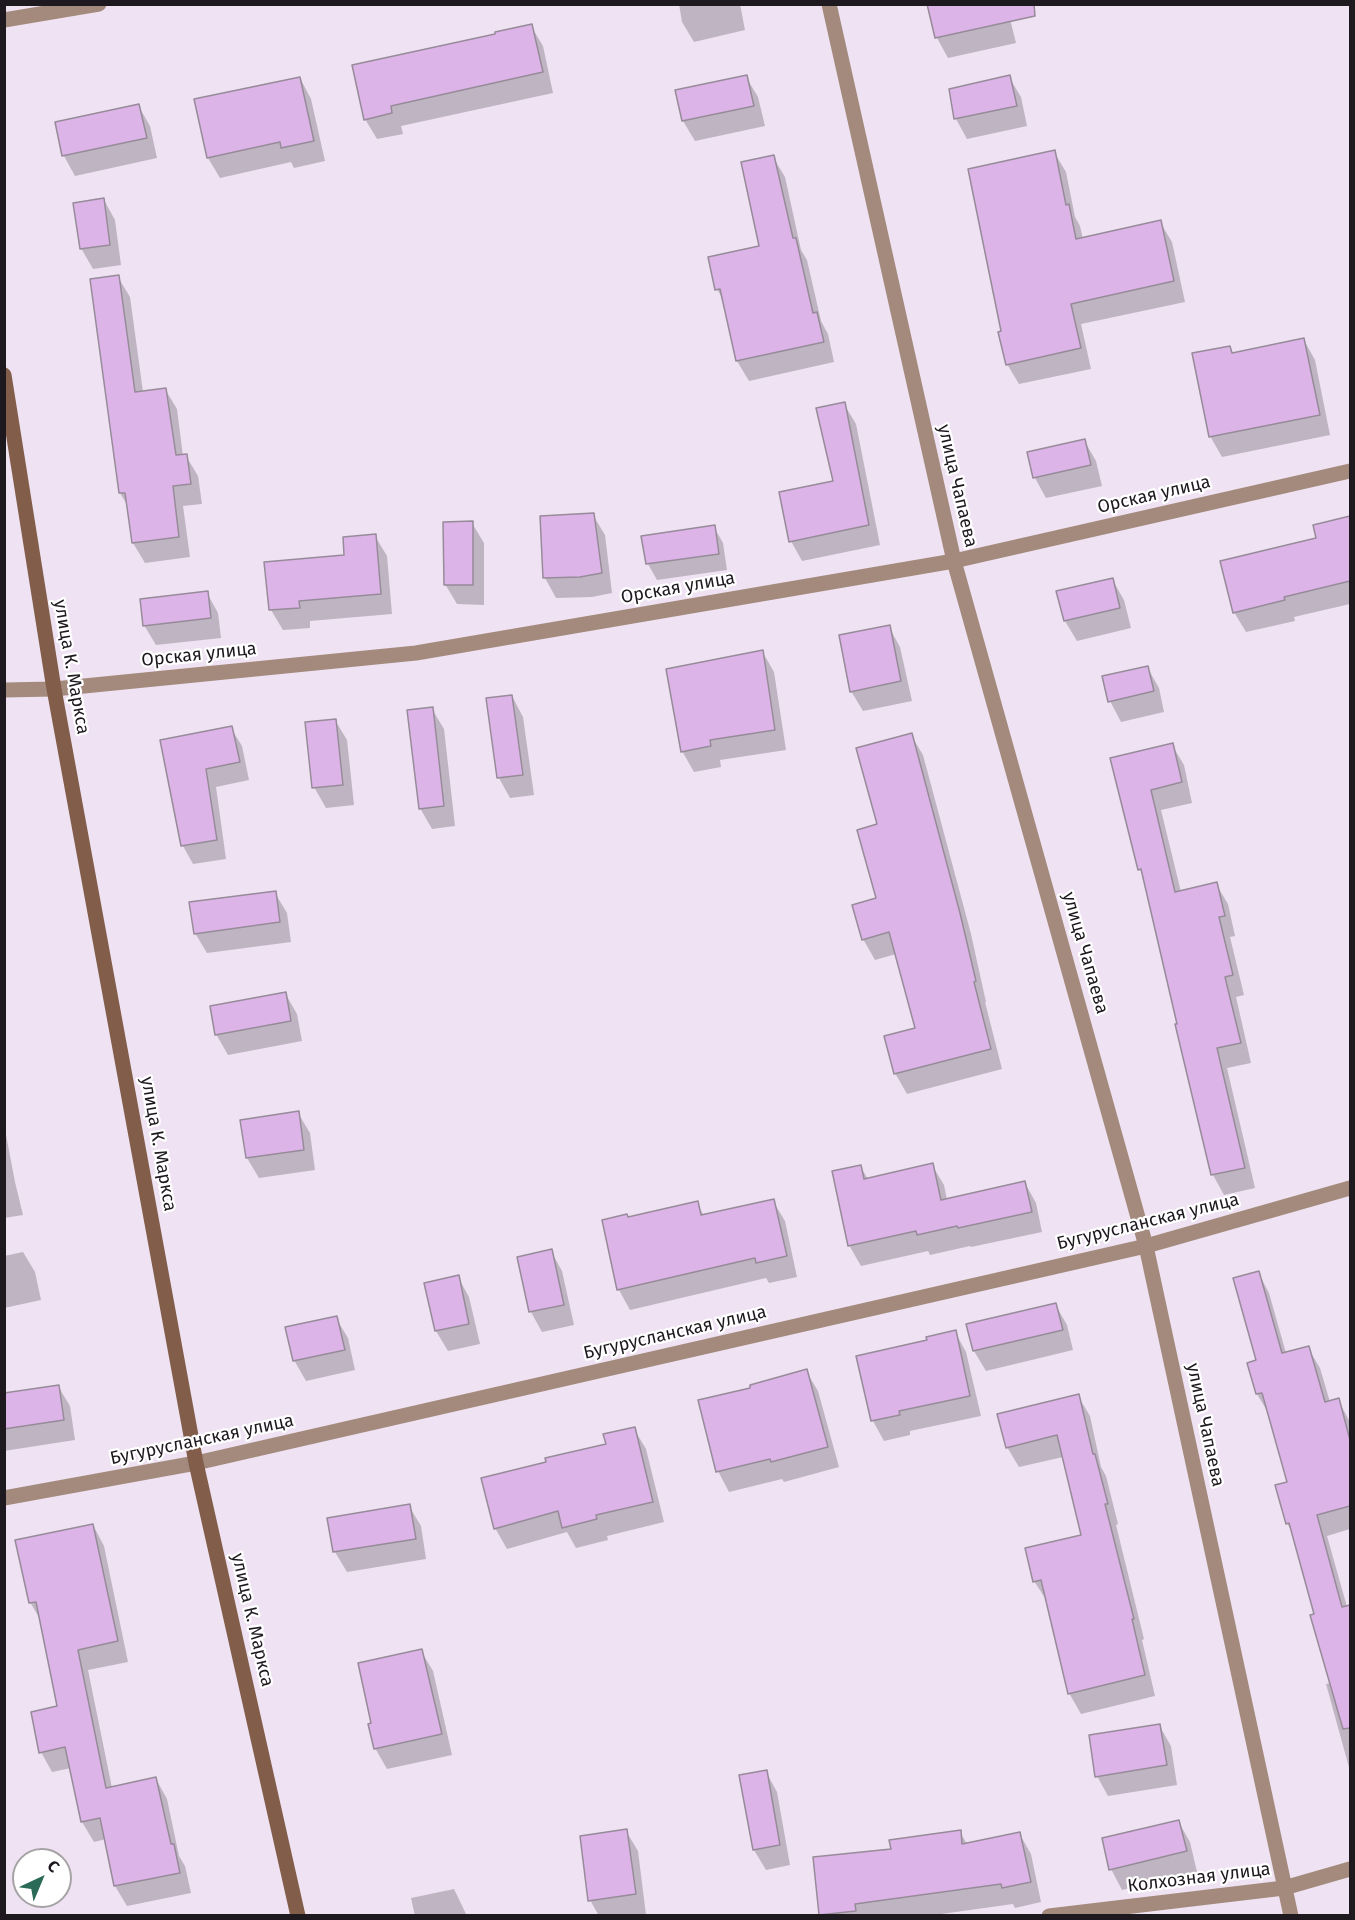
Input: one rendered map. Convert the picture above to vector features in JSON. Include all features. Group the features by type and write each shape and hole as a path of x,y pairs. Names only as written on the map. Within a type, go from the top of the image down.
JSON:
{"main road":[{"name":"улица К. Маркса","path":"4,375 54,689 196,1463 298,1916"}],"street":[{"path":"4,20 99,4"},
{"name":"улица Чапаева","path":"830,4 954,561 1146,1246 1291,1916"},
{"name":"Орская улица","path":"4,690 54,689 416,653 954,561 1350,471"},
{"name":"Бугурусланская улица","path":"4,1498 196,1463 1146,1246 1350,1188"},
{"name":"Колхозная улица","path":"1049,1916 1284,1888 1350,1869"}],"building":[{"path":"927,4 1034,4 1035,16 935,38"},
{"path":"532,24 543,72 391,106 392,113 364,120 352,65"},
{"path":"747,75 754,106 682,121 675,90"},
{"path":"1010,75 1017,106 954,119 949,89"},
{"path":"300,77 314,141 281,148 280,142 207,158 194,99"},
{"path":"139,104 147,138 62,156 55,122"},
{"path":"1055,150 1066,205 1069,204 1076,239 1161,220 1174,281 1071,304 1081,348 1006,365 968,169"},
{"path":"774,155 813,313 817,312 824,342 736,361 720,289 715,290 708,257 759,246 741,162"},
{"path":"104,198 110,245 80,249 73,203"},
{"path":"119,275 135,392 166,388 176,455 187,454 191,484 173,486 179,537 132,543 125,493 119,493 90,279"},
{"path":"1304,338 1320,415 1209,437 1192,353 1230,346 1232,353"},
{"path":"845,402 869,525 789,542 779,492 833,481 816,408"},
{"path":"1085,439 1091,465 1033,478 1027,452"},
{"path":"594,513 602,573 580,577 543,578 540,516"},
{"path":"1350,516 1350,581 1284,597 1285,600 1233,613 1220,561 1316,538 1313,525"},
{"path":"473,521 473,585 444,585 443,522"},
{"path":"715,525 719,554 646,564 641,536"},
{"path":"376,534 381,594 299,601 300,608 269,610 264,562 344,555 343,537"},
{"path":"1113,578 1120,608 1064,621 1056,591"},
{"path":"208,591 211,618 143,626 140,599"},
{"path":"890,625 901,681 850,692 839,635"},
{"path":"763,650 775,730 710,740 711,746 681,752 666,669"},
{"path":"1148,666 1154,691 1108,702 1102,676"},
{"path":"512,695 523,775 497,778 486,698"},
{"path":"433,707 444,806 419,809 407,710"},
{"path":"336,719 343,785 312,788 305,722"},
{"path":"232,726 240,762 206,769 217,840 181,846 160,740"},
{"path":"912,733 960,913 991,1049 894,1074 884,1036 915,1028 889,932 862,940 852,905 876,898 857,830 877,824 856,748"},
{"path":"1173,743 1182,782 1151,790 1175,892 1217,882 1225,916 1219,917 1233,975 1225,977 1241,1043 1217,1048 1245,1168 1211,1175 1141,869 1138,870 1110,758"},
{"path":"276,891 280,922 194,934 189,902"},
{"path":"286,992 291,1021 215,1035 210,1006"},
{"path":"299,1111 304,1150 246,1158 240,1120"},
{"path":"933,1163 941,1200 1025,1181 1032,1212 917,1235 916,1231 848,1246 832,1171 861,1165 864,1179"},
{"path":"774,1199 787,1256 756,1263 755,1258 617,1290 602,1220 627,1214 628,1217 698,1201 701,1215"},
{"path":"552,1249 564,1305 529,1312 517,1257"},
{"path":"1259,1271 1282,1353 1309,1346 1325,1402 1339,1398 1350,1440 1350,1506 1317,1515 1342,1607 1350,1605 1350,1728 1343,1729 1310,1615 1314,1614 1289,1523 1286,1524 1275,1485 1287,1482 1262,1393 1256,1394 1247,1363 1256,1360 1233,1278"},
{"path":"459,1275 469,1324 435,1331 424,1283"},
{"path":"1056,1303 1063,1330 973,1351 966,1324"},
{"path":"337,1316 345,1350 293,1361 285,1327"},
{"path":"956,1330 970,1396 899,1411 900,1415 871,1421 856,1356 927,1340 926,1337"},
{"path":"807,1369 828,1447 771,1462 770,1459 716,1472 698,1400 750,1388 750,1385"},
{"path":"59,1385 64,1420 4,1429 4,1393"},
{"path":"1079,1394 1108,1504 1105,1504 1134,1619 1132,1619 1145,1675 1068,1694 1041,1580 1033,1582 1025,1548 1081,1535 1057,1435 1006,1448 997,1414"},
{"path":"635,1427 653,1502 596,1515 597,1519 562,1528 558,1511 494,1529 481,1478 546,1462 545,1458 606,1444 603,1434"},
{"path":"410,1504 416,1539 333,1552 327,1518"},
{"path":"93,1524 118,1641 78,1650 106,1788 156,1777 180,1873 114,1886 100,1818 81,1822 65,1747 39,1753 31,1712 57,1706 36,1602 29,1603 15,1540"},
{"path":"422,1649 442,1734 374,1749 368,1724 371,1723 358,1663"},
{"path":"1160,1724 1167,1765 1095,1777 1089,1735"},
{"path":"767,1770 780,1845 753,1850 739,1775"},
{"path":"1179,1820 1187,1851 1109,1870 1102,1838"},
{"path":"627,1829 636,1894 588,1901 580,1836"},
{"path":"961,1830 962,1844 1020,1832 1031,1882 1002,1888 1001,1884 855,1904 856,1911 819,1915 813,1857 891,1849 889,1840"}]}
